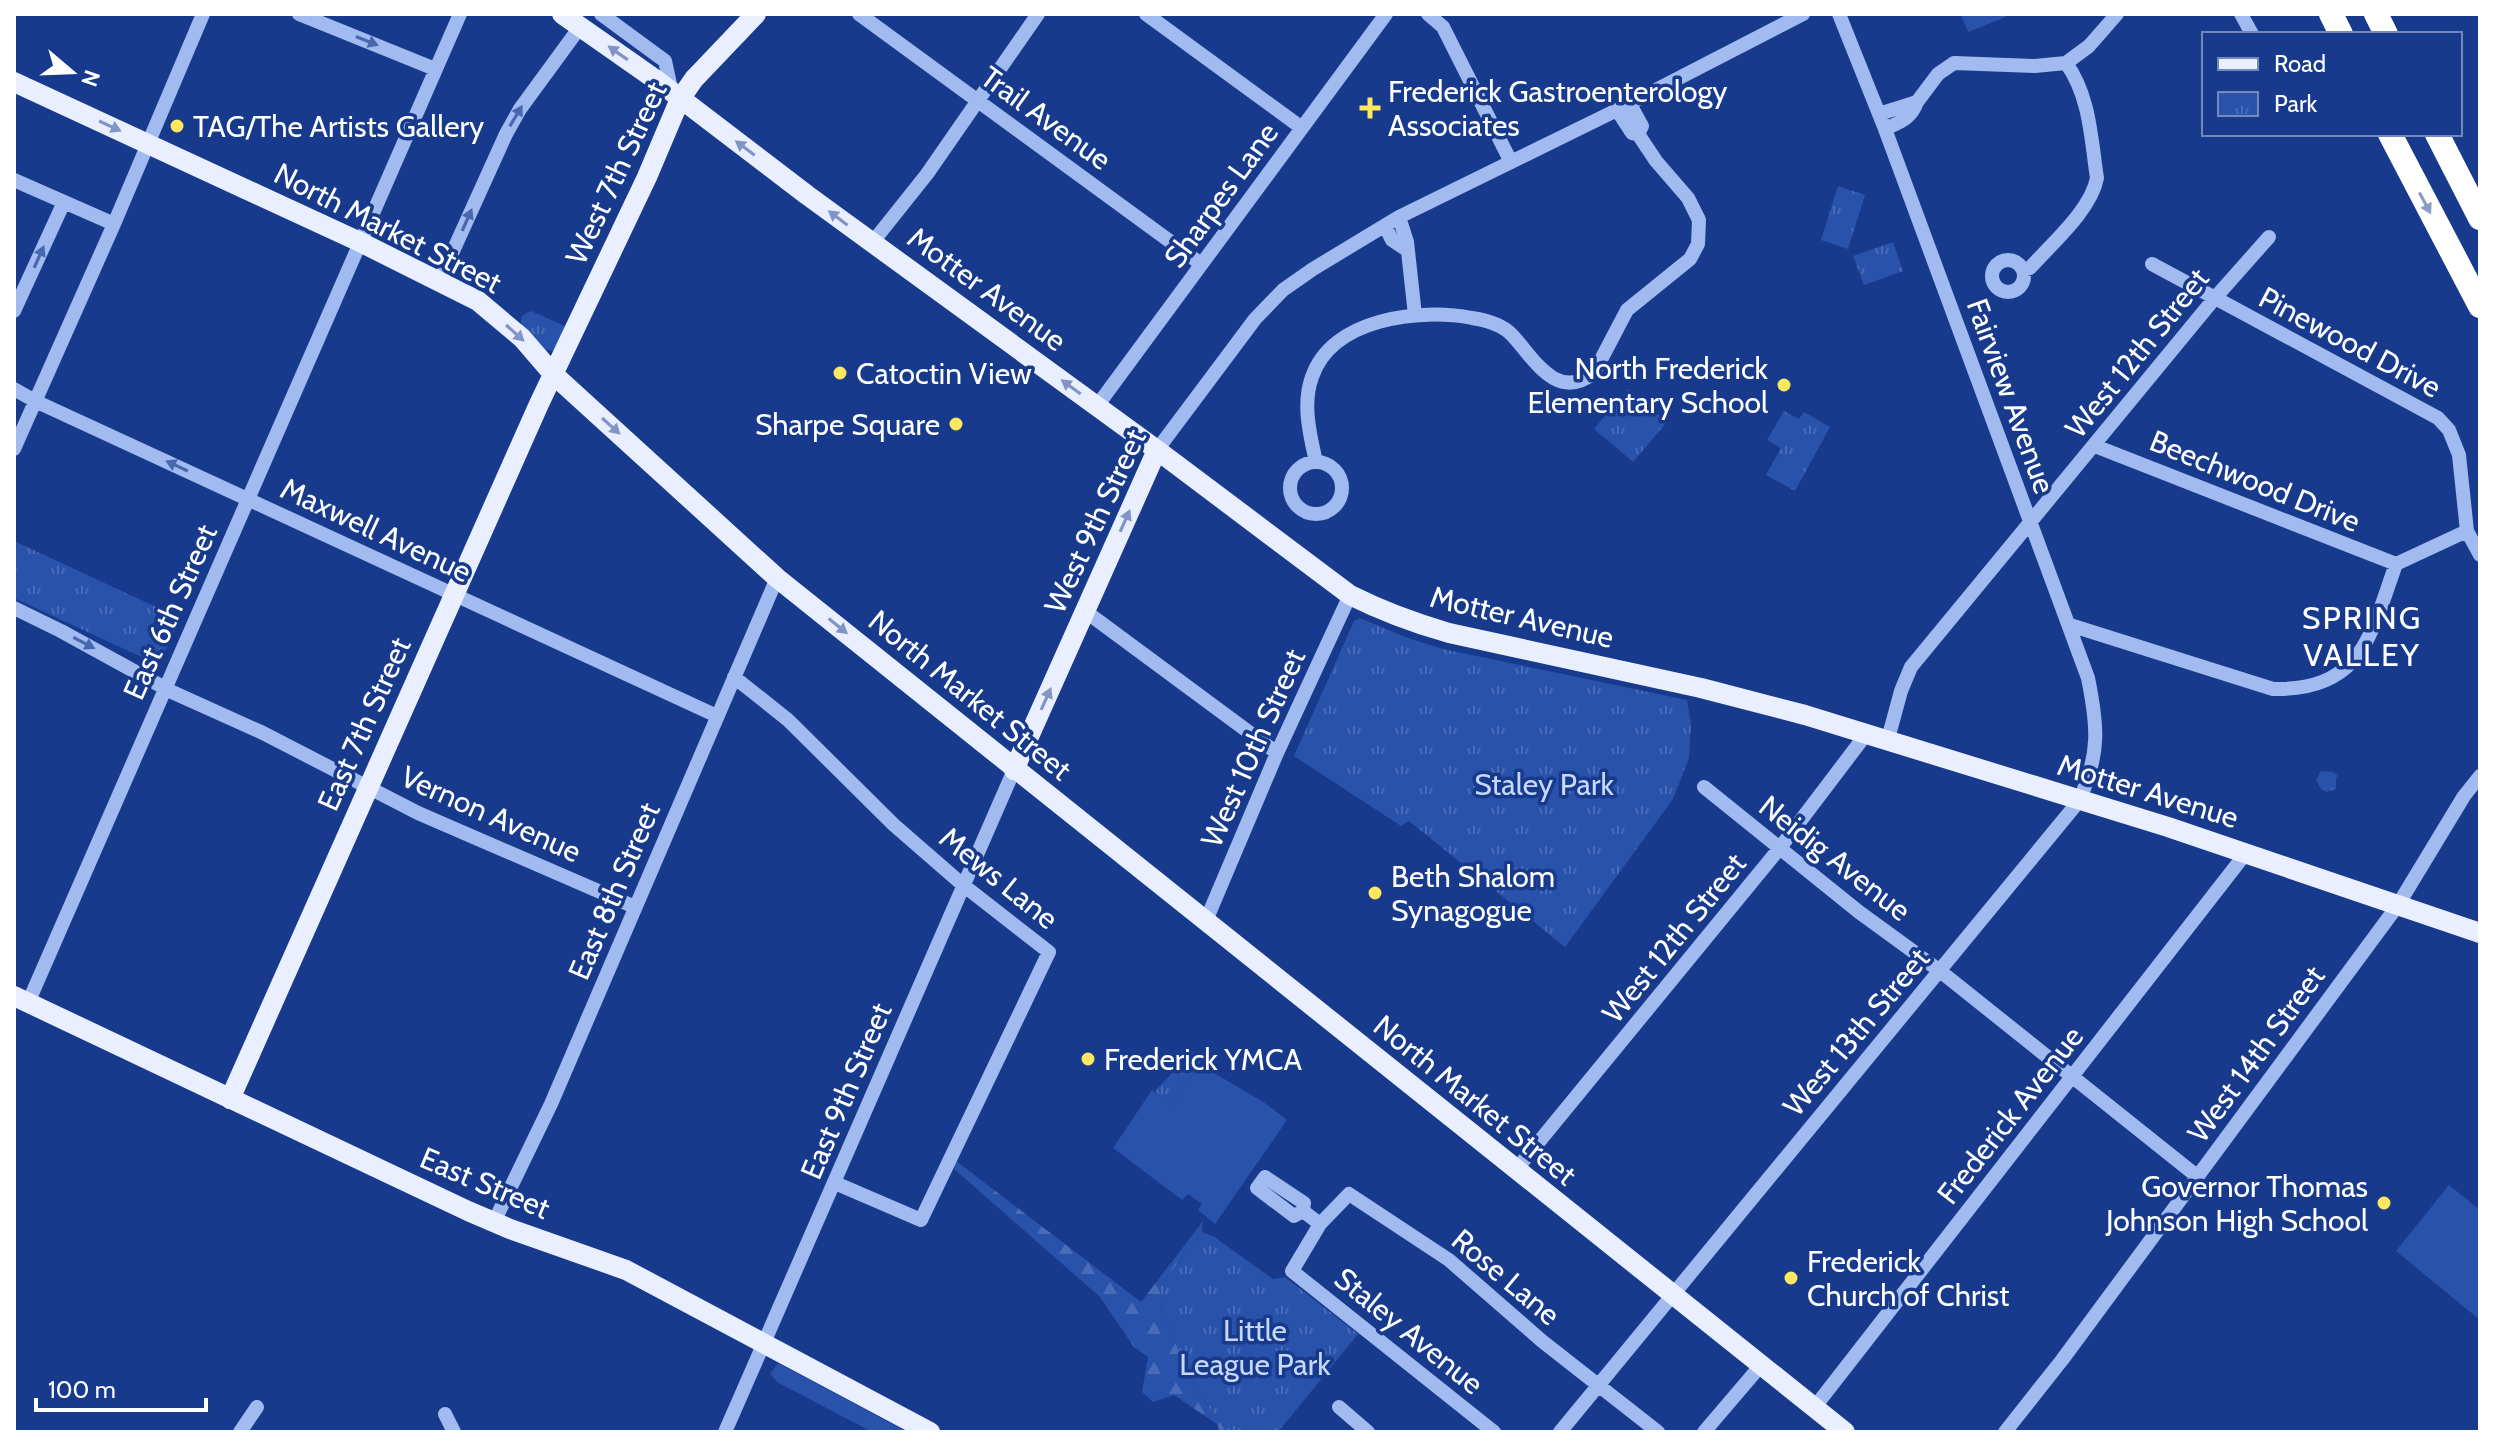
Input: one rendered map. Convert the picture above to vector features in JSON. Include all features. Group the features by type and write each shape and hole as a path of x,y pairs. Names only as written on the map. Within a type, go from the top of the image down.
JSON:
{"highway":[{"path":"2331,14 2340,32"},
{"path":"2376,14 2385,32"},
{"path":"2391,136 2480,306"},
{"path":"2438,136 2480,218"}],"main road":[{"name":"Motter Avenue","path":"562,14 1350,595 1424,626 1701,688 1888,739 2246,853 2480,933"},
{"name":"West 7th Street","path":"553,374 647,177 676,96 756,14"},
{"name":"North Market Street","path":"14,82 360,242 478,301 522,338 553,374 777,578 1845,1432"},
{"name":"East 7th Street","path":"230,1099 553,374"},
{"name":"West 9th Street","path":"1014,770 1157,450"},
{"name":"East Street","path":"21,999 494,1222 626,1270 930,1432"}],"street":[{"path":"14,449 203,14"},
{"path":"299,14 435,69"},
{"name":"East 6th Street","path":"21,999 165,687 460,14"},
{"path":"601,14 665,61 676,96"},
{"name":"Trail Avenue","path":"859,14 1201,264"},
{"path":"872,243 927,174 1038,14"},
{"path":"1146,14 1302,128"},
{"name":"Sharpes Lane","path":"1097,406 1386,14"},
{"path":"1428,14 1443,27 1511,162"},
{"name":"West 9th Street","path":"1157,450 1255,319 1283,290 1313,269 1399,217 1624,107 1803,14"},
{"name":"Fairview Avenue","path":"1839,14 1885,129 2088,678 2097,721 2094,757 2079,801"},
{"path":"1885,129 1913,113 1917,102 1938,74 1954,63 2035,66 2066,63 2089,46 2117,14"},
{"path":"2241,14 2251,32"},
{"path":"439,282 506,134 520,109 580,27"},
{"path":"2023,270 2030,268 2087,203 2095,188 2097,178 2085,100 2079,80 2066,63"},
{"path":"1879,114 1917,102"},
{"path":"1316,462 1308,425 1311,378 1341,340 1361,327 1415,315 1464,317 1493,323 1511,333 1536,367 1558,380 1580,380 1594,373 1627,310 1690,259 1698,244 1699,220 1688,198 1656,161 1638,134 1632,133 1624,107"},
{"path":"14,180 114,224"},
{"path":"14,311 64,202"},
{"path":"1399,217 1405,233 1415,315"},
{"path":"1385,226 1392,240 1407,250"},
{"name":"West 12th Street","path":"1888,739 1911,667 2214,299 2269,237"},
{"name":"Pinewood Drive","path":"2152,264 2438,418 2449,430 2459,455 2467,531 2480,555"},
{"name":"Maxwell Avenue","path":"14,389 717,716"},
{"name":"Beechwood Drive","path":"2095,446 2396,564"},
{"path":"2070,625 2273,689 2302,687 2331,678 2349,666 2363,651 2396,564 2467,531"},
{"name":"East 8th Street","path":"494,1222 551,1104 777,578"},
{"name":"West 10th Street","path":"1205,923 1277,753 1350,595"},
{"name":"Vernon Avenue","path":"14,608 418,813 635,907"},
{"path":"1085,611 1277,753"},
{"name":"Mews Lane","path":"734,677 788,720 894,825 963,885 1049,952 921,1220 835,1183"},
{"name":"West 12th Street","path":"1515,1171 1779,849 1867,733"},
{"name":"East 9th Street","path":"725,1432 1014,770"},
{"name":"West 14th Street","path":"2005,1432 2062,1360 2398,905 2464,796 2480,776"},
{"name":"Neidig Avenue","path":"1704,787 2198,1177"},
{"name":"West 13th Street","path":"1560,1432 2079,801"},
{"name":"Frederick Avenue","path":"1814,1408 2246,853"},
{"name":"Rose Lane","path":"1320,1224 1349,1194 1449,1260 1542,1341 1658,1432"},
{"path":"1303,1211 1320,1224"},
{"name":"Staley Avenue","path":"1320,1224 1292,1271 1494,1432"},
{"path":"1704,1432 1762,1364"},
{"path":"240,1432 257,1407"},
{"path":"1339,1407 1368,1432"},
{"path":"445,1414 454,1432"}],"green space":[{"path":"2005,14 2006,17 1968,32 1961,15"},
{"path":"1838,186 1865,195 1848,249 1821,240"},
{"path":"1893,242 1903,271 1864,285 1853,256"},
{"path":"531,311 569,328 555,351 542,350 521,324 524,315"},
{"path":"1628,389 1667,422 1633,462 1594,429"},
{"path":"1784,411 1799,419 1804,412 1830,427 1795,491 1766,475 1781,448 1767,440"},
{"path":"14,541 180,618 159,665 14,598"},
{"name":"Staley Park","path":"1360,618 1443,649 1687,700 1691,723 1689,758 1673,799 1565,947 1409,821 1401,826 1294,756 1354,621"},
{"path":"2321,771 2333,772 2338,776 2336,789 2326,792 2321,789 2316,780"},
{"path":"1185,1047 1203,1058 1171,1105 1156,1090 1174,1071 1173,1063"},
{"path":"1199,1064 1265,1103 1287,1120 1215,1224 1198,1210 1202,1204 1188,1194 1182,1200 1113,1148 1152,1090 1171,1105"},
{"path":"956,1161 1141,1302 1203,1221 1202,1232 1160,1286 1162,1314 1201,1398 1227,1430 1220,1432 1217,1424 1174,1395 1153,1402 1142,1392 1148,1357 1134,1347 1100,1297 954,1169"},
{"path":"2449,1185 2480,1210 2480,1320 2396,1251"},
{"name":"Little League Park","path":"1202,1232 1213,1236 1273,1279 1285,1277 1358,1334 1278,1432 1227,1430 1201,1398 1162,1314 1160,1286"},
{"path":"778,1363 907,1432 872,1432 777,1382 770,1374"}],"place":[{"name":"Frederick Gastroenterology Associates","path":"1370,108"},
{"name":"TAG/The Artists Gallery","path":"177,126"},
{"name":"Catoctin View","path":"840,373"},
{"name":"North Frederick Elementary School","path":"1784,385"},
{"name":"Sharpe Square","path":"956,424"},
{"name":"Beth Shalom Synagogue","path":"1375,893"},
{"name":"Frederick YMCA","path":"1088,1059"},
{"name":"Governor Thomas Johnson High School","path":"2384,1203"},
{"name":"Frederick Church of Christ","path":"1791,1278"}],"district":[{"name":"SPRING VALLEY","path":"2362,636"}]}
